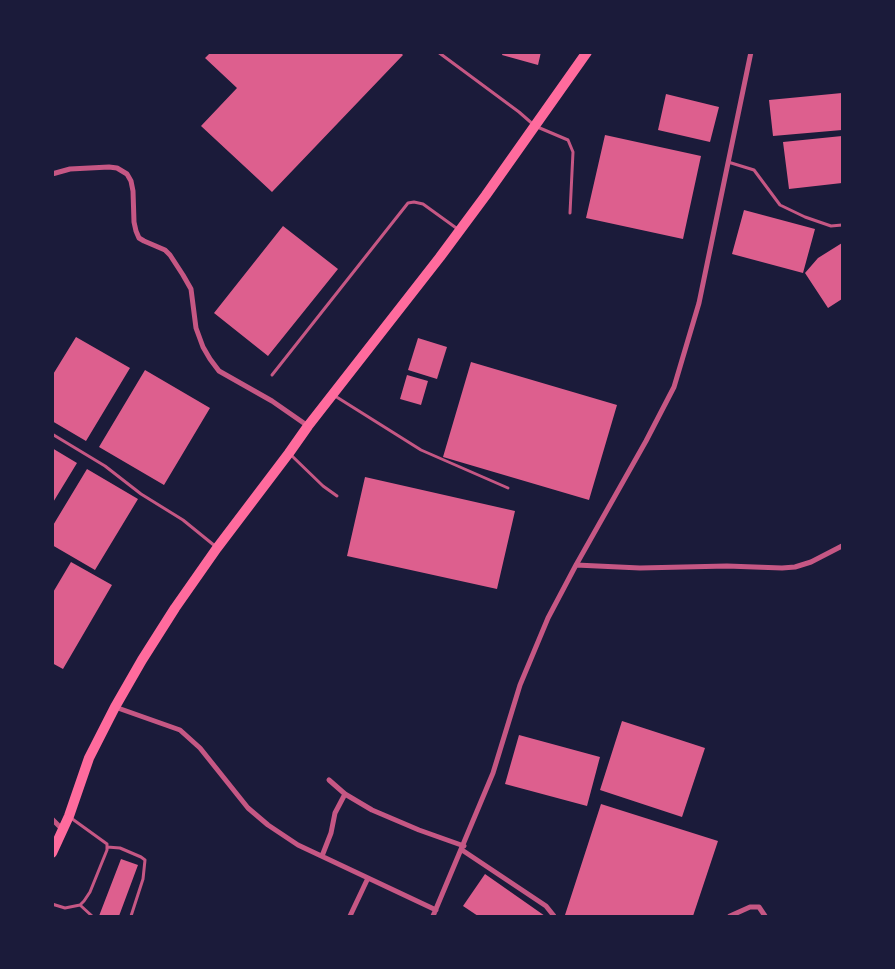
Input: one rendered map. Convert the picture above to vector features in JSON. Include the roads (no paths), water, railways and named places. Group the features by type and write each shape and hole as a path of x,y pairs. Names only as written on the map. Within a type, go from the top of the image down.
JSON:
{"highway":[{"path":"52,853 69,816 89,758 115,706 142,660 217,548 308,426 460,230 587,52"}],"street":[{"path":"434,916 493,773 520,685 548,618 646,442 674,386 700,303 751,52"},
{"path":"52,174 70,169 109,167 117,168 127,174 131,181 136,232 139,238 170,255 183,275 191,289 196,328 210,359 219,371 272,401 308,426"},
{"path":"576,565 640,568 727,566 782,568 795,567 812,562 842,546"},
{"path":"115,706 180,730 200,748 248,808 268,825 298,844 436,910"},
{"path":"330,780 345,794 388,817 463,848 546,906 554,916"},
{"path":"322,856 331,834 335,813 345,794"},
{"path":"52,819 63,830"},
{"path":"350,916 368,878"},
{"path":"730,916 750,907 759,907 765,916"}],"lane":[{"path":"438,52 535,126 568,140 573,152 570,213"},
{"path":"728,162 754,170 780,204 805,217 831,226 842,225"},
{"path":"272,375 408,203 423,204 460,230"},
{"path":"333,394 421,450 508,488"},
{"path":"52,434 105,466 141,494 183,520 217,548"},
{"path":"289,453 323,486 337,496"},
{"path":"52,904 65,908 80,905 90,892 107,847 107,844 69,816"},
{"path":"107,847 120,848 145,860 142,879 131,916"},
{"path":"80,905 92,916"}]}
